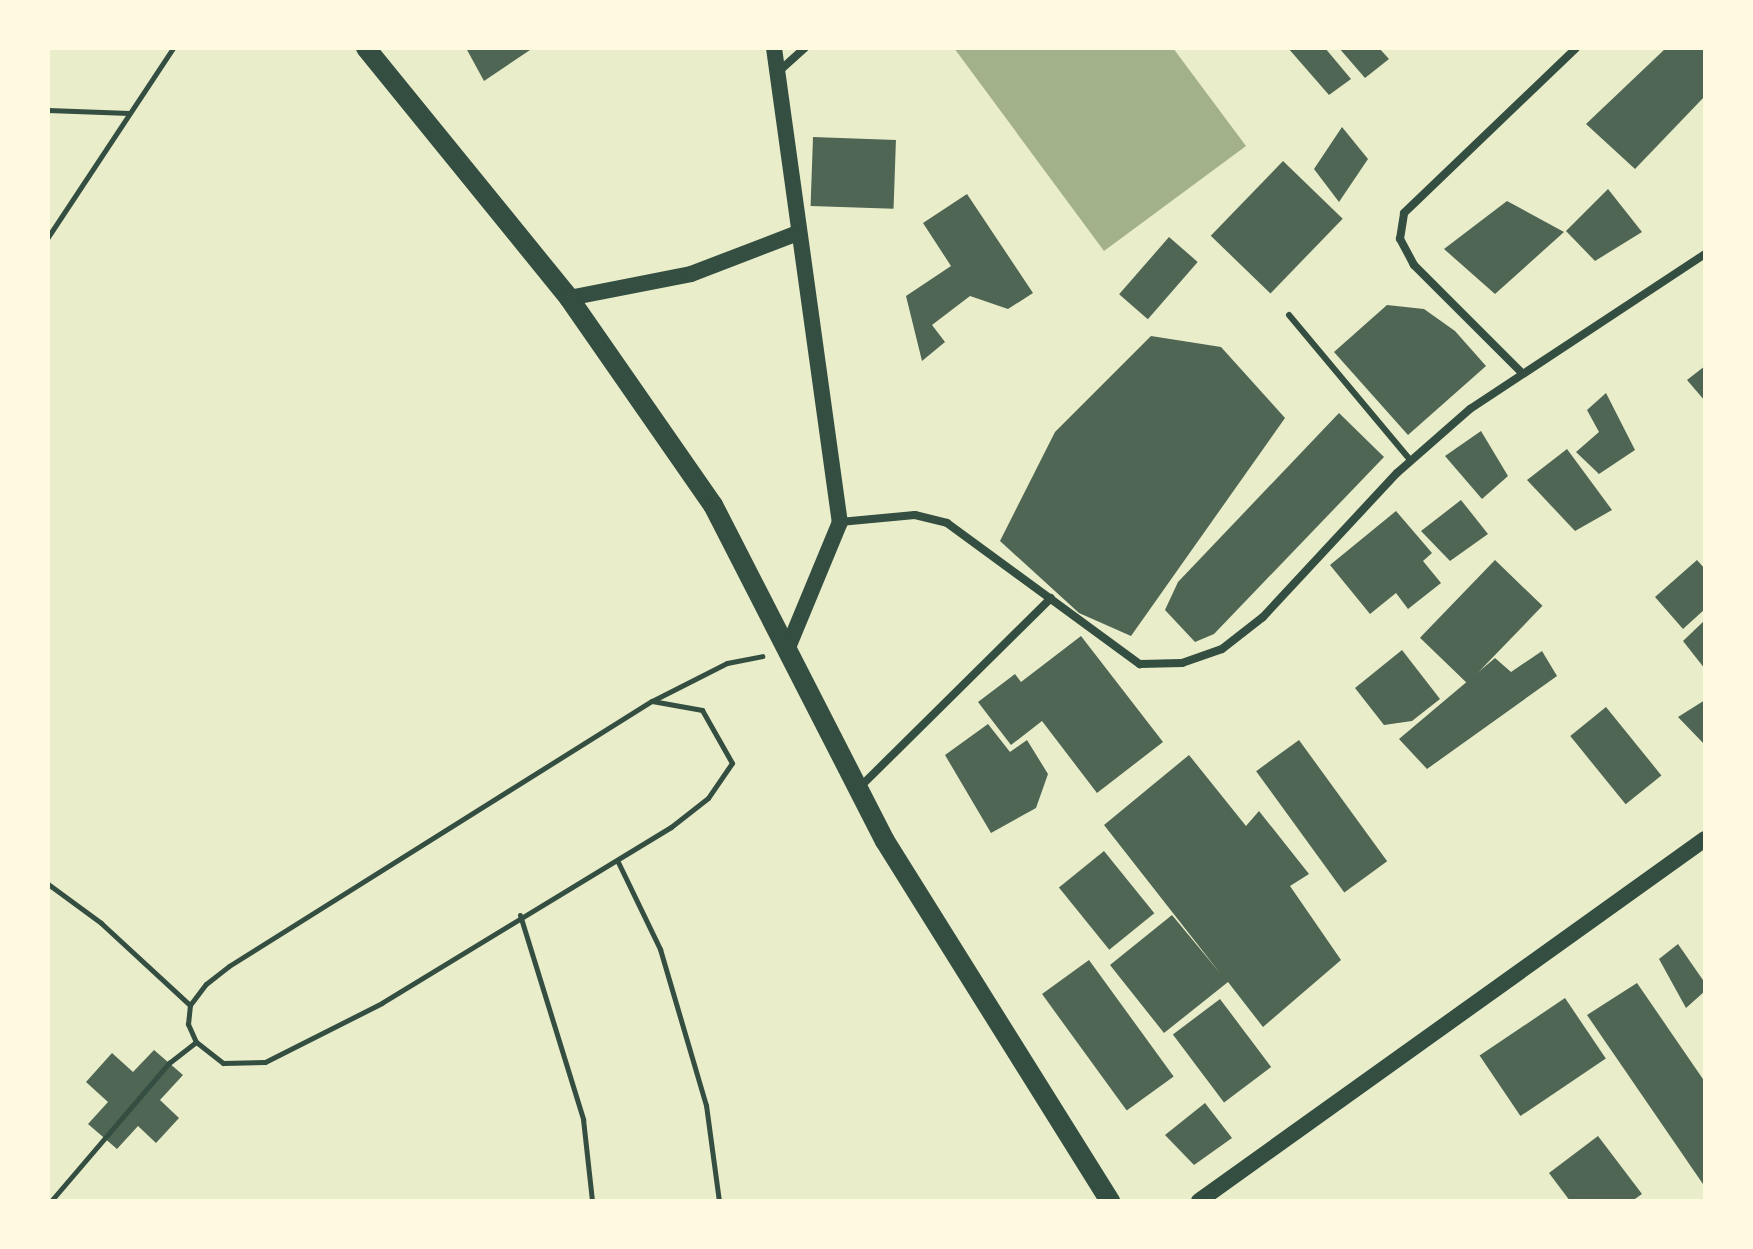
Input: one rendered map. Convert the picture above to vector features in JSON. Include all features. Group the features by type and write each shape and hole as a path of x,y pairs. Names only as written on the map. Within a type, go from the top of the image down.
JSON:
{"main road":[{"path":"366,48 569,298 713,505 885,841 1110,1201"},
{"path":"774,48 840,522 787,650"},
{"path":"569,298 691,274 798,233"},
{"path":"1199,1201 1705,839"}],"street":[{"path":"776,74 805,48"},
{"path":"1522,373 1414,265 1400,239 1404,213 1576,48"},
{"path":"840,522 915,515 947,523 1140,664 1182,663 1222,649 1263,617 1411,461 1522,373 1705,254"},
{"path":"858,789 1051,598"}],"lane":[{"path":"1289,315 1411,461"}],"path":[{"path":"48,237 173,48"},
{"path":"48,110 130,113"},
{"path":"652,701 702,710 732,763 708,798 618,862 520,915 382,1003 265,1062 223,1063 196,1042 188,1024 190,1005 206,984 229,966 652,701 727,663 787,650"},
{"path":"618,862 660,949 706,1105 719,1201"},
{"path":"48,884 101,923 190,1005"},
{"path":"520,915 583,1119 592,1201"},
{"path":"51,1201 169,1063 196,1042"}],"shaded area":[{"path":"954,48 1173,48 1246,146 1104,251"}],"building":[{"path":"466,48 533,48 484,81"},
{"path":"1288,48 1325,48 1351,79 1329,95"},
{"path":"1339,48 1379,48 1389,59 1365,78"},
{"path":"1666,48 1705,48 1705,96 1635,169 1586,124"},
{"path":"1342,127 1368,159 1339,202 1314,169"},
{"path":"813,137 896,140 894,209 811,206"},
{"path":"1283,161 1343,219 1270,293 1211,236"},
{"path":"1608,189 1642,232 1595,261 1566,231"},
{"path":"967,194 1033,293 1008,309 970,296 932,325 945,342 922,361 906,296 951,266 923,223"},
{"path":"1507,201 1564,232 1495,294 1444,249"},
{"path":"1169,237 1198,262 1148,319 1119,294"},
{"path":"1387,305 1424,309 1455,331 1486,366 1408,435 1334,352"},
{"path":"1151,336 1221,347 1285,418 1131,636 1079,613 1000,541 1055,432"},
{"path":"1705,366 1705,401 1687,380"},
{"path":"1606,393 1635,450 1599,474 1576,452 1599,432 1587,410"},
{"path":"1339,413 1384,457 1214,634 1195,642 1165,610 1178,582"},
{"path":"1481,431 1508,476 1482,499 1445,456"},
{"path":"1567,449 1612,510 1575,531 1527,480"},
{"path":"1461,500 1488,534 1450,561 1421,531"},
{"path":"1396,511 1432,553 1423,561 1441,583 1408,609 1396,593 1370,614 1330,565"},
{"path":"1495,560 1542,606 1467,684 1420,638"},
{"path":"1697,560 1705,569 1705,609 1683,629 1655,597"},
{"path":"1705,620 1705,669 1683,641"},
{"path":"1081,636 1163,742 1097,793 1042,721 1011,745 978,702 1015,674 1021,682"},
{"path":"1402,650 1440,699 1412,721 1384,725 1355,688"},
{"path":"1542,651 1557,676 1427,769 1399,739 1495,658 1511,672"},
{"path":"1705,700 1705,745 1678,717"},
{"path":"1606,707 1661,775 1626,804 1570,736"},
{"path":"988,724 1010,752 1027,740 1048,774 1036,808 991,833 945,755"},
{"path":"1299,740 1387,861 1344,893 1256,771"},
{"path":"1189,755 1246,826 1259,811 1309,874 1290,886 1341,960 1263,1027 1228,982 1164,1033 1110,965 1172,915 1220,973 1104,825"},
{"path":"1104,851 1154,913 1109,950 1059,888"},
{"path":"1678,944 1705,983 1705,991 1686,1008 1659,959"},
{"path":"1089,960 1174,1076 1127,1111 1042,994"},
{"path":"1637,983 1705,1082 1705,1187 1587,1015"},
{"path":"1565,998 1606,1059 1520,1116 1480,1056"},
{"path":"1220,999 1271,1067 1224,1102 1173,1035"},
{"path":"154,1050 183,1075 160,1100 179,1118 156,1143 138,1126 117,1149 88,1124 108,1102 86,1082 112,1053 133,1072"},
{"path":"1205,1103 1232,1138 1194,1165 1165,1135"},
{"path":"1598,1136 1642,1194 1632,1201 1570,1201 1549,1173"}]}
